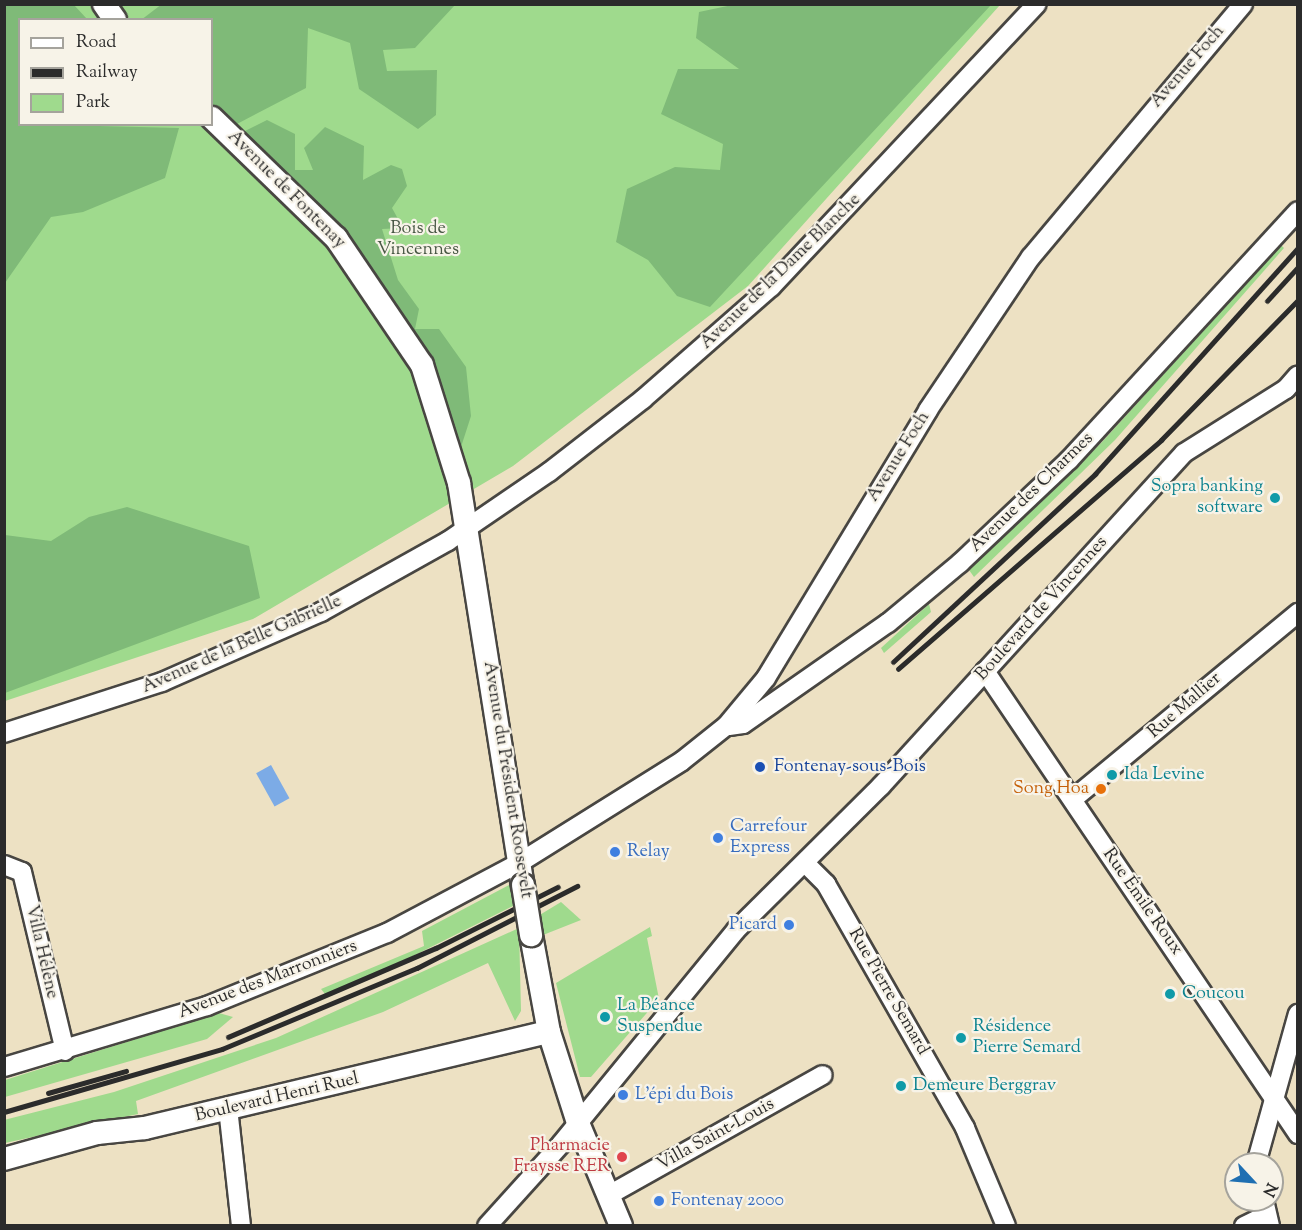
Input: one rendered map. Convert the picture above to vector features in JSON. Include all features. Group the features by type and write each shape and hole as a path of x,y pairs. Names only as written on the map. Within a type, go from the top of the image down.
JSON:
{"street":[{"path":"104,4 114,18"},
{"name":"Avenue de la Dame Blanche","path":"466,528 632,408 771,287 1037,4"},
{"name":"Avenue Foch","path":"521,874 682,761 726,726 766,678 928,410 1007,292 1072,204 1243,4"},
{"name":"Avenue de Fontenay","path":"213,119 336,238 405,333 443,420 466,528"},
{"name":"Avenue des Charmes","path":"726,726 743,724 888,623 1038,492 1298,211"},
{"name":"Boulevard de Vincennes","path":"487,1226 704,974 736,930 756,915 805,863 985,671 1184,453 1286,388 1298,375"},
{"name":"Avenue de la Belle Gabrielle","path":"4,733 113,700 277,633 364,590 466,528"},
{"name":"Avenue du Président Roosevelt","path":"466,528 531,935 549,1032 578,1123 621,1226"},
{"name":"Rue Mallier","path":"1073,798 1298,613"},
{"name":"Rue Émile Roux","path":"985,671 1298,1134"},
{"path":"766,678 783,696"},
{"name":"Rue Pierre Semard","path":"805,863 826,884 965,1128 1006,1226"},
{"name":"Villa Hélène","path":"4,865 22,872 65,1051"},
{"name":"Avenue des Marronniers","path":"4,1067 65,1051 207,1006 316,963 521,874"},
{"path":"1259,1152 1272,1096 1298,1014"},
{"name":"Boulevard Henri Ruel","path":"4,1159 97,1133 228,1108 549,1032"},
{"name":"Villa Saint-Louis","path":"609,1195 823,1075"},
{"path":"228,1108 241,1226"},
{"path":"1244,1226 1267,1213"}],"green space":[{"path":"5,4 74,5 86,18 18,18 18,126 179,128 165,178 83,212 51,217 5,283"},
{"path":"162,4 455,5 415,48 383,50 387,71 437,70 436,115 418,129 359,89 350,43 308,28 306,88 235,125 213,105 213,18 144,18"},
{"path":"737,4 991,5 710,307 677,296 648,260 616,242 627,189 675,167 720,170 723,144 661,114 678,69 739,69 696,38 699,12"},
{"name":"Bois de Vincennes","path":"4,5 1000,5 748,286 513,466 253,619 5,701"},
{"path":"267,120 295,134 295,170 313,170 304,148 325,127 364,146 363,180 391,165 402,169 407,186 392,208 403,228 382,229 398,280 419,309 415,329 439,329 466,367 471,416 461,447 430,368 237,135"},
{"path":"1281,245 1284,248 1115,440 974,577 969,570 1102,442"},
{"path":"127,507 249,546 260,598 5,693 5,535 51,541 89,517"},
{"path":"929,604 931,612 884,653 881,648"},
{"path":"511,884 515,905 399,963 325,994 321,989 424,946 422,931"},
{"path":"561,902 581,920 543,935 538,916"},
{"path":"650,927 652,936 647,938 659,999 591,1077 580,1077 556,983"},
{"path":"519,928 521,1011 515,1021 488,963 383,1012 136,1101 138,1114 5,1143 4,1120 114,1092 276,1038"},
{"path":"219,1013 233,1017 207,1039 5,1097 5,1080"}],"water":[{"path":"271,765 289,798 275,806 256,773"}],"railway":[{"path":"893,662 1095,474 1298,248"},
{"path":"1267,301 1298,267"},
{"path":"898,669 1161,440 1298,300"},
{"path":"4,1112 222,1049 417,968 577,886"},
{"path":"228,1037 436,948 558,887"},
{"path":"48,1093 126,1071"}],"place":[{"name":"Sopra banking software","path":"1275,498"},
{"name":"Fontenay-sous-Bois","path":"760,767"},
{"name":"Ida Levine","path":"1112,775"},
{"name":"Song Hoa","path":"1101,789"},
{"name":"Carrefour Express","path":"718,838"},
{"name":"Relay","path":"615,852"},
{"name":"Picard","path":"789,925"},
{"name":"Coucou","path":"1170,994"},
{"name":"La Béance Suspendue","path":"605,1017"},
{"name":"Résidence Pierre Semard","path":"961,1038"},
{"name":"Demeure Berggrav","path":"901,1086"},
{"name":"L'épi du Bois","path":"623,1095"},
{"name":"Pharmacie Fraysse RER","path":"622,1157"},
{"name":"Fontenay 2000","path":"659,1201"}]}
